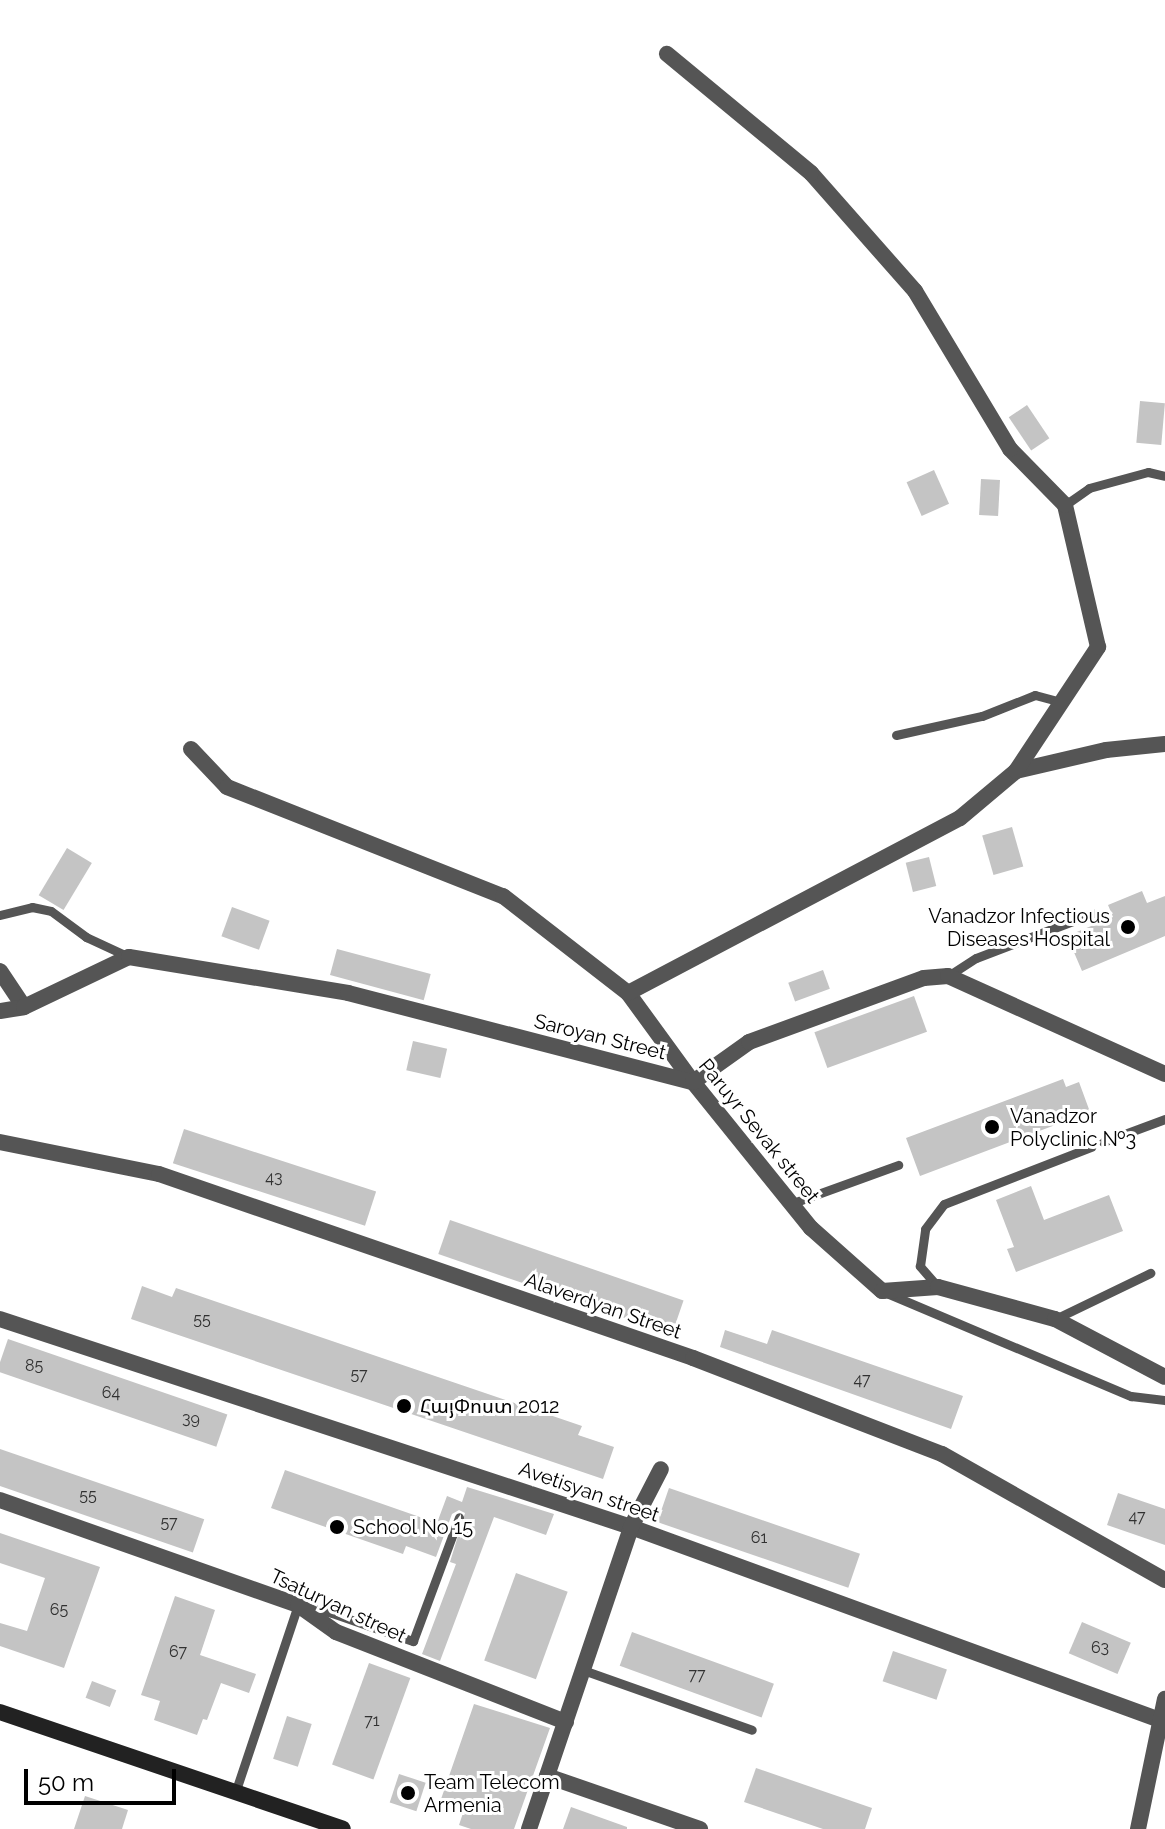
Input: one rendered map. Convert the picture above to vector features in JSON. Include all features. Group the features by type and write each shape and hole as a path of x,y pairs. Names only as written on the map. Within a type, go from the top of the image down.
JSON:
{"main road":[{"path":"0,1712 343,1829"}],"street":[{"path":"628,993 960,818 1016,771 1098,647 1065,505 1010,449 915,291 811,173 667,54"},
{"path":"1016,771 1106,750 1165,744"},
{"name":"Paruyr Sevak street","path":"191,749 227,787 503,896 628,993 693,1082 811,1228 882,1291"},
{"path":"0,1011 24,1007 129,957"},
{"name":"Saroyan Street","path":"129,957 348,993 693,1082"},
{"path":"0,971 24,1007"},
{"path":"693,1082 749,1042 924,978 948,976 1165,1074"},
{"name":"Alaverdyan Street","path":"0,1142 159,1174 693,1358 942,1454 1165,1580"},
{"path":"882,1291 938,1287 1055,1319 1165,1377"},
{"name":"Avetisyan street","path":"0,1319 631,1527 1160,1720"},
{"path":"529,1829 631,1527 661,1469"},
{"name":"Tsaturyan street","path":"0,1500 298,1605 336,1632 566,1722"},
{"path":"1138,1829 1160,1739 1165,1699"},
{"path":"547,1776 700,1829"}],"lane":[{"path":"1065,505 1089,488 1148,472 1165,476"},
{"path":"896,735 982,716 1035,695 1062,702"},
{"path":"0,915 32,907 51,911 86,937 129,957"},
{"path":"948,976 976,958 1094,913"},
{"path":"1103,1142 1165,1119"},
{"path":"938,1287 920,1266 925,1229 944,1204 1091,1147"},
{"path":"793,1203 898,1165"},
{"path":"1055,1319 1150,1273"},
{"path":"882,1291 1131,1396 1165,1400"},
{"path":"235,1793 298,1605 332,1613 413,1641 459,1517"},
{"path":"583,1670 752,1730"}],"building":[{"path":"1140,401 1165,403 1161,445 1136,443"},
{"path":"1027,405 1049,438 1031,450 1009,417"},
{"path":"934,470 949,504 922,516 907,482"},
{"path":"981,479 1000,480 998,516 979,515"},
{"path":"1012,827 1023,866 994,875 982,836"},
{"path":"67,848 92,863 64,910 39,895"},
{"path":"929,857 936,886 913,892 906,863"},
{"name":"Vanadzor Infectious Diseases Hospital","path":"1142,891 1147,903 1165,896 1165,936 1082,971 1067,936 1113,917 1108,905"},
{"path":"232,907 270,921 259,950 221,936"},
{"path":"337,949 431,974 424,1000 330,975"},
{"path":"823,970 830,989 795,1001 788,983"},
{"path":"914,996 927,1032 827,1068 814,1032"},
{"path":"413,1041 447,1049 440,1078 406,1070"},
{"name":"Vanadzor Polyclinic №3","path":"1063,1079 1066,1087 1079,1082 1090,1112 920,1176 906,1138"},
{"path":"184,1129 376,1191 365,1226 173,1163"},
{"path":"1031,1186 1044,1220 1109,1195 1123,1231 1016,1272 1007,1249 1014,1247 996,1200"},
{"path":"450,1220 684,1300 672,1334 438,1254"},
{"path":"142,1286 172,1297 176,1288 582,1426 578,1435 614,1447 603,1479 131,1319"},
{"path":"725,1330 767,1344 772,1330 963,1396 951,1429 720,1347"},
{"path":"8,1339 227,1415 216,1447 0,1372"},
{"path":"0,1449 204,1519 193,1552 0,1486"},
{"path":"285,1470 437,1523 447,1496 462,1502 467,1487 554,1514 546,1535 494,1517 440,1661 422,1654 456,1564 450,1562 465,1513 459,1510 452,1514 436,1557 406,1546 403,1554 271,1508"},
{"path":"669,1488 860,1554 848,1588 657,1522"},
{"path":"1118,1493 1165,1509 1165,1545 1107,1525"},
{"path":"0,1533 100,1567 64,1668 0,1646 0,1623 27,1631 45,1578 0,1563"},
{"path":"516,1573 568,1592 536,1679 484,1660"},
{"path":"175,1596 215,1610 200,1655 256,1674 249,1693 221,1683 207,1720 203,1719 197,1735 154,1720 160,1701 141,1695"},
{"path":"1082,1622 1131,1643 1118,1674 1069,1653"},
{"path":"632,1632 774,1684 762,1717 620,1666"},
{"path":"893,1651 947,1670 936,1700 883,1681"},
{"path":"369,1663 410,1678 373,1780 332,1764"},
{"path":"92,1681 116,1690 110,1707 86,1698"},
{"path":"474,1704 550,1728 514,1829 471,1829 459,1825 464,1810 440,1802"},
{"path":"287,1716 312,1724 298,1767 273,1759"},
{"path":"756,1768 872,1808 865,1829 823,1829 744,1802"},
{"name":"Team Telecom Armenia","path":"399,1774 426,1783 416,1811 390,1803"},
{"path":"85,1796 128,1810 122,1829 74,1829"},
{"path":"571,1807 627,1827 627,1829 563,1829"}],"place":[{"name":"Vanadzor Infectious Diseases Hospital","path":"1128,927"},
{"name":"Vanadzor Polyclinic №3","path":"992,1127"},
{"name":"ՀայՓոստ 2012","path":"404,1406"},
{"name":"School No 15","path":"337,1527"},
{"name":"Team Telecom Armenia","path":"408,1793"}]}
